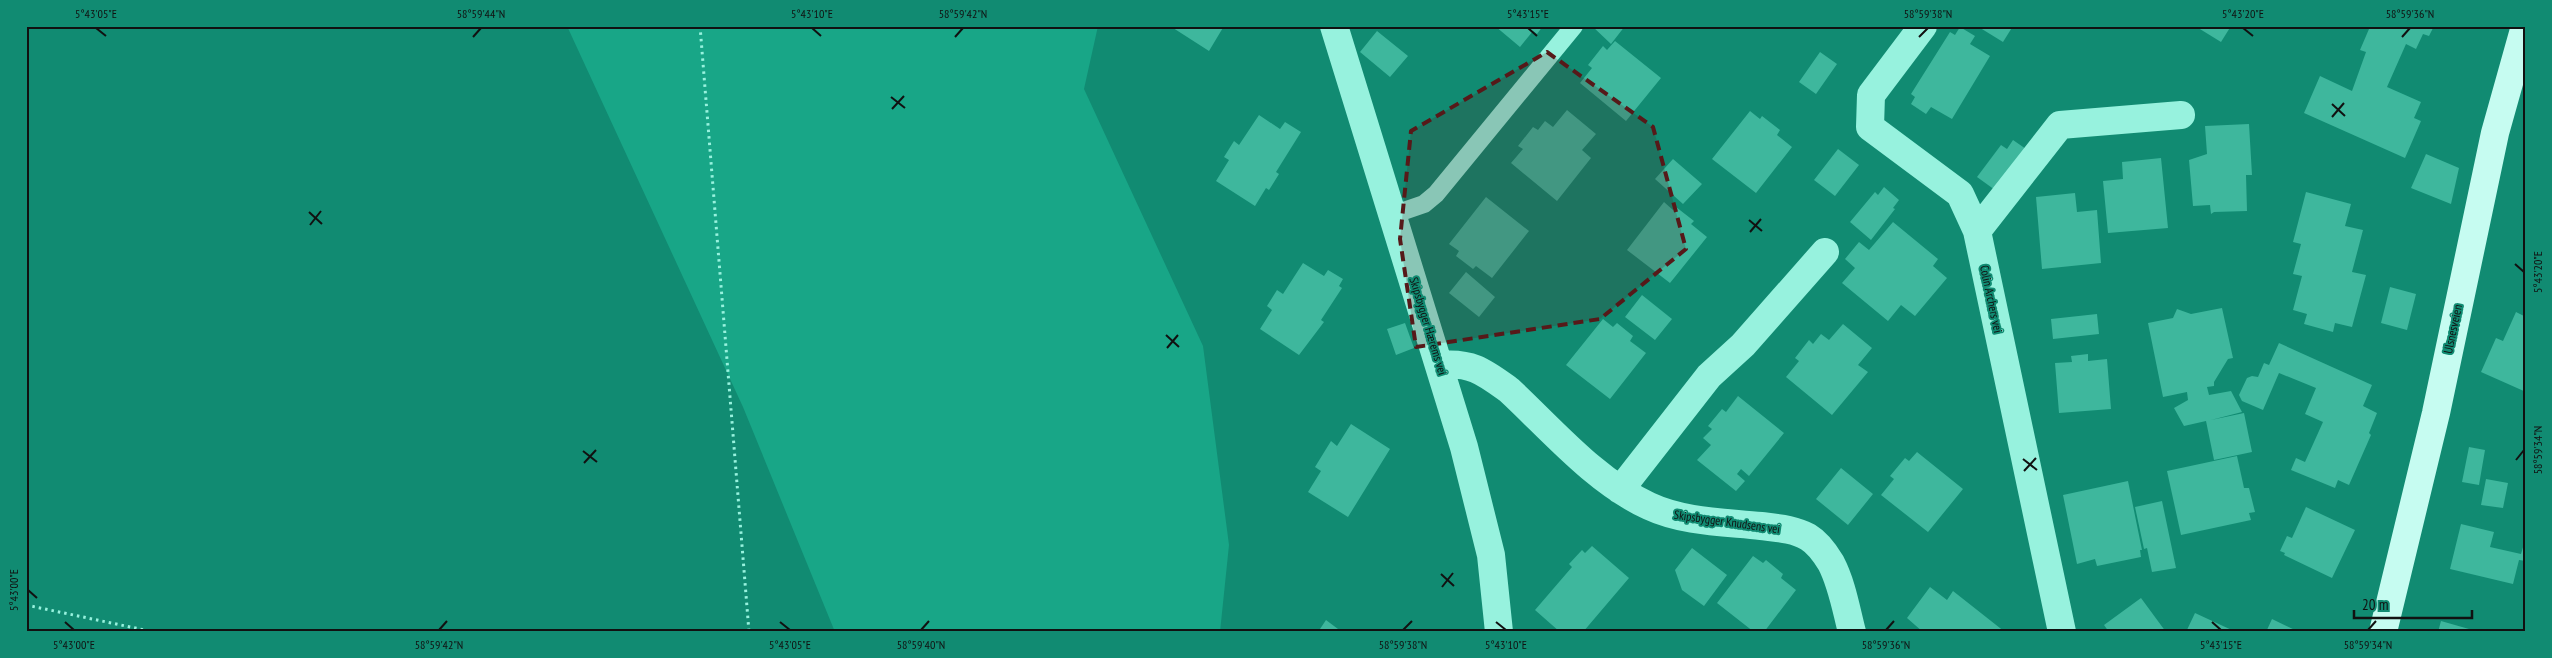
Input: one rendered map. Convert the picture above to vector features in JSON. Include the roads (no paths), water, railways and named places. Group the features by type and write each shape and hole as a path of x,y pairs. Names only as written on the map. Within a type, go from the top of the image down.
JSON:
{"street":[{"name":"Skipsbygger Hærems vei","path":"1334,26 1440,365 1484,524 1496,590 1499,632"},
{"name":"Colin Archers vei","path":"1923,26 1871,94 1870,127 1960,194 1977,231 2062,632"},
{"name":"Ulsnesveien","path":"2383,632 2436,412 2495,133 2525,26"},
{"path":"1977,231 2060,125 2181,115"},
{"path":"1620,490 1709,376 1743,345 1825,252"},
{"name":"Skipsbygger Knudsens vei","path":"1440,365 1458,363 1473,366 1491,377 1509,390 1590,466 1620,490 1650,507 1672,515 1784,529 1807,537 1818,545 1830,562 1839,583 1852,632"}],"lane":[{"path":"1392,215 1424,204 1436,194 1574,26"}]}
